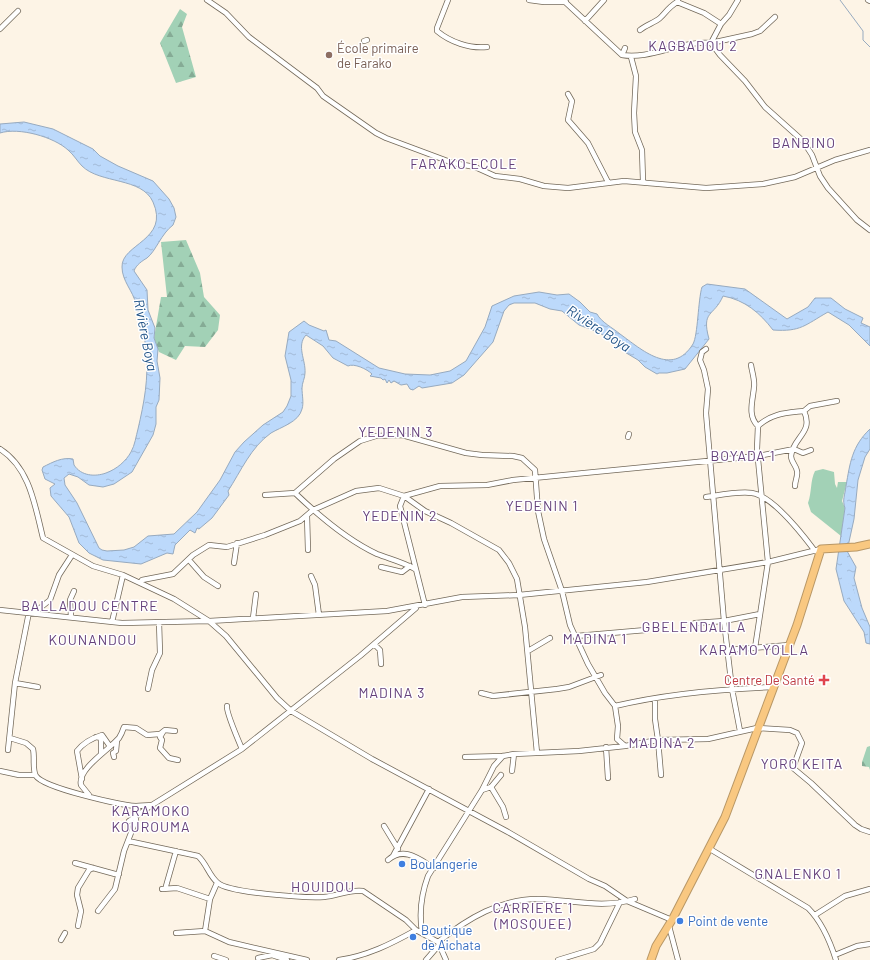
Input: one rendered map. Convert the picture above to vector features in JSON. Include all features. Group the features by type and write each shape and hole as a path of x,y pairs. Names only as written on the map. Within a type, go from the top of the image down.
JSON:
{"highway":[{"path":"651,960 656,946 710,849 734,794 757,728 789,645 818,550 838,547 856,547 870,544"}],"street":[{"path":"207,0 226,13 249,37 317,88 323,96 376,134 456,165 475,167 495,176 520,179 544,186 568,188 608,182 643,182 706,188 734,187 763,184 795,177 816,167 870,150"},
{"path":"448,0 437,31 462,44 476,49 487,47"},
{"path":"529,0 564,1 622,55 631,57 752,34 760,31 775,17"},
{"path":"585,20 604,0"},
{"path":"669,0 678,1 704,13 721,24"},
{"path":"711,43 721,24 729,15 738,0"},
{"path":"640,30 647,24 660,18 668,8 678,1"},
{"path":"0,29 18,11"},
{"path":"711,43 720,55 745,80 765,107 803,141 812,155 816,167 828,188 857,220 870,230"},
{"path":"622,55 625,48"},
{"path":"631,57 636,76 634,113 635,132 642,150 643,182"},
{"path":"568,94 572,101 568,120 588,143 608,182"},
{"path":"857,220 862,215"},
{"path":"706,349 702,352 700,360 708,389 706,413 724,621 732,689 740,730"},
{"path":"751,365 755,386 751,409 754,422 758,426 758,456 768,562 755,648"},
{"path":"758,426 766,419 779,413 804,411 810,406 837,401"},
{"path":"795,486 797,472 791,456 798,439 807,427 807,419 804,411"},
{"path":"266,495 295,492 334,459 360,441 389,434 402,435 482,456 513,456 522,458 534,470 536,478 538,511 544,539 562,591 570,625 598,676 605,693 615,706 618,726 617,739 612,746"},
{"path":"0,449 15,461 30,488 43,538 93,566 123,575 174,599 209,621 226,636 277,698 291,711 372,759 468,810 589,879 605,886 627,901 670,923 678,960"},
{"path":"404,496 440,486 487,485 513,480 758,456 794,449 803,453 811,450"},
{"path":"140,583 142,580 173,574 188,560 209,545 222,548 284,528 307,516 313,510 356,491 373,488 388,490 404,496 425,511 499,550 509,563 517,579 521,595 520,603 528,651 537,753"},
{"path":"295,492 313,510 358,543 377,554 415,569"},
{"path":"0,610 32,612 112,622 209,621 319,615 407,608 462,597 521,595 647,582 768,562 818,550 762,496 751,493 706,497"},
{"path":"404,496 400,506 425,605"},
{"path":"307,516 308,550"},
{"path":"234,563 237,543"},
{"path":"8,750 15,683 32,612 50,600 59,574 72,555"},
{"path":"188,560 204,577 218,586"},
{"path":"381,567 402,572 410,566"},
{"path":"112,622 123,575"},
{"path":"311,576 315,585 319,615"},
{"path":"71,617 70,600 74,591"},
{"path":"253,618 256,594"},
{"path":"129,821 242,749 374,644 418,606"},
{"path":"402,619 407,608"},
{"path":"695,623 724,621 760,614"},
{"path":"148,689 152,670 160,653 159,622"},
{"path":"576,636 646,630"},
{"path":"528,651 550,638"},
{"path":"374,644 380,650 381,664"},
{"path":"728,650 789,645"},
{"path":"481,693 493,696 569,687 598,676"},
{"path":"15,683 38,687"},
{"path":"615,706 638,700 732,689 773,687"},
{"path":"655,699 655,719 661,775"},
{"path":"226,706 226,710 233,723 234,730 242,749"},
{"path":"114,757 113,753 116,751 117,740 124,727 136,728 147,735 163,732 165,730 175,731"},
{"path":"464,757 503,756 625,746 658,740 708,739 740,730 757,728 790,730 797,733 802,743 793,768 861,829 870,832"},
{"path":"163,732 160,737 162,740 160,748 169,758 178,760"},
{"path":"89,795 81,785 82,779 77,751 84,743 102,735 110,745"},
{"path":"96,737 101,738 101,753"},
{"path":"10,738 26,744 33,749 35,775 41,781 65,791 136,806 152,805"},
{"path":"617,739 625,746"},
{"path":"82,779 101,753 117,740"},
{"path":"606,747 608,778"},
{"path":"512,771 514,754"},
{"path":"422,932 420,918 424,888 468,810 482,790 494,766 503,756"},
{"path":"0,771 19,775 35,775"},
{"path":"482,790 491,787 501,775"},
{"path":"491,787 503,807 506,817"},
{"path":"393,856 429,789"},
{"path":"98,911 116,889 124,851 136,816 136,806"},
{"path":"384,826 401,853"},
{"path":"128,841 198,856 206,862 217,883 223,887 268,894 303,897 325,897 363,891 406,920 416,930 422,932 438,944 446,960"},
{"path":"710,849 783,892 815,915 825,932 835,954 836,960"},
{"path":"176,851 164,888 177,888 210,898"},
{"path":"388,860 401,853 409,854 434,868"},
{"path":"75,863 119,874"},
{"path":"78,926 81,911 77,895 78,888 93,868"},
{"path":"205,931 210,898 217,883"},
{"path":"815,915 845,896 870,889"},
{"path":"783,892 789,890"},
{"path":"426,960 438,944 484,911 522,900 540,899 607,905 635,899"},
{"path":"558,960 594,949 600,943 620,902"},
{"path":"339,960 359,957 391,944 416,930"},
{"path":"176,933 205,931 229,942 308,960"},
{"path":"61,940 65,933"},
{"path":"835,954 857,946 870,944"},
{"path":"260,958 272,955 286,960"},
{"path":"214,956 226,960"}],"green space":[{"path":"180,9 187,14 182,27 196,77 176,83 160,43"},
{"path":"186,240 200,273 204,297 220,315 218,330 205,347 185,346 176,360 159,352 154,338 161,297 167,297 161,242"},
{"path":"823,469 834,472 835,484 837,488 838,482 847,482 842,501 845,508 841,536 811,512 808,503 812,479 815,471"},
{"path":"870,746 870,770 869,767 862,766 862,762 867,747"}],"water":[{"path":"24,122 53,129 93,149 100,156 118,166 153,181 169,199 174,208 176,217 173,225 165,233 150,255 138,265 134,271 147,290 148,310 155,328 154,338 158,349 157,361 160,378 159,400 156,407 156,424 153,435 132,472 114,484 103,487 89,485 78,477 69,474 64,478 65,485 77,503 99,548 102,550 124,550 134,547 148,536 174,534 197,512 220,480 235,452 263,425 283,412 287,406 291,396 291,380 285,356 289,332 304,321 309,325 324,331 326,330 329,340 336,341 379,368 405,374 430,375 450,371 466,361 485,327 492,306 514,296 539,292 557,295 569,294 590,312 597,314 607,325 637,347 647,353 666,360 676,359 685,354 693,344 695,340 702,287 707,284 745,289 787,319 808,307 815,298 831,298 845,309 863,318 861,323 870,327 870,346 849,325 828,312 797,329 773,330 763,318 751,308 731,298 723,296 708,318 707,330 709,339 685,369 657,374 623,351 613,341 598,332 579,325 562,311 550,309 535,303 514,303 509,305 504,311 493,342 464,375 452,383 422,388 419,386 413,390 410,389 407,384 401,385 394,381 391,383 389,380 387,383 385,379 383,380 381,378 370,376 372,374 364,368 354,365 348,366 333,358 323,346 306,335 302,344 305,377 302,386 303,407 300,414 294,421 271,433 252,452 228,491 229,495 212,518 199,529 197,528 195,533 190,530 175,545 173,554 167,553 141,564 103,560 89,553 79,543 69,517 51,496 50,488 55,484 45,479 42,470 43,467 61,459 73,459 74,465 80,471 88,475 102,474 114,469 127,459 132,449 144,400 147,361 145,339 141,321 135,299 122,272 122,267 124,259 129,252 150,233 155,225 157,215 153,202 148,194 140,188 90,172 82,166 62,145 45,137 26,132 8,131 0,133 0,124"},
{"path":"870,429 870,449 865,457 858,480 854,519 847,551 856,567 854,578 862,608 870,627 870,644 866,643 864,632 844,601 836,569 845,508 844,497 849,470 856,448 864,435","holes":["853,589 857,609 850,599"]}],"waterway":[{"path":"840,0 863,31 863,40 870,47"},
{"name":"Rivière Boya","path":"849,586 859,615"}],"place":[{"name":"École primaire de Farako","path":"329,55"},
{"name":"Centre De Santé","path":"824,680"},
{"name":"Boulangerie","path":"402,864"},
{"name":"Point de vente","path":"680,921"},
{"name":"Boutique de Aichata","path":"413,937"}],"district":[{"name":"KAGBADOU 2","path":"693,45"},
{"name":"BANBINO","path":"804,142"},
{"name":"FARAKO ECOLE","path":"464,163"},
{"name":"YEDENIN 3","path":"396,431"},
{"name":"BOYADA 1","path":"743,455"},
{"name":"YEDENIN 1","path":"542,505"},
{"name":"YEDENIN 2","path":"400,515"},
{"name":"BALLADOU CENTRE","path":"90,605"},
{"name":"GBELENDALLA","path":"694,626"},
{"name":"MADINA 1","path":"595,638"},
{"name":"KOUNANDOU","path":"93,639"},
{"name":"KARAMO YOLLA","path":"754,649"},
{"name":"MADINA 3","path":"392,692"},
{"name":"MADINA 2","path":"662,742"},
{"name":"YORO KEITA","path":"802,763"},
{"name":"KARAMOKO KOUROUMA","path":"151,818"},
{"name":"GNALENKO 1","path":"798,873"},
{"name":"HOUIDOU","path":"323,886"},
{"name":"CARRIERE 1 (MOSQUEE)","path":"533,916"}]}
